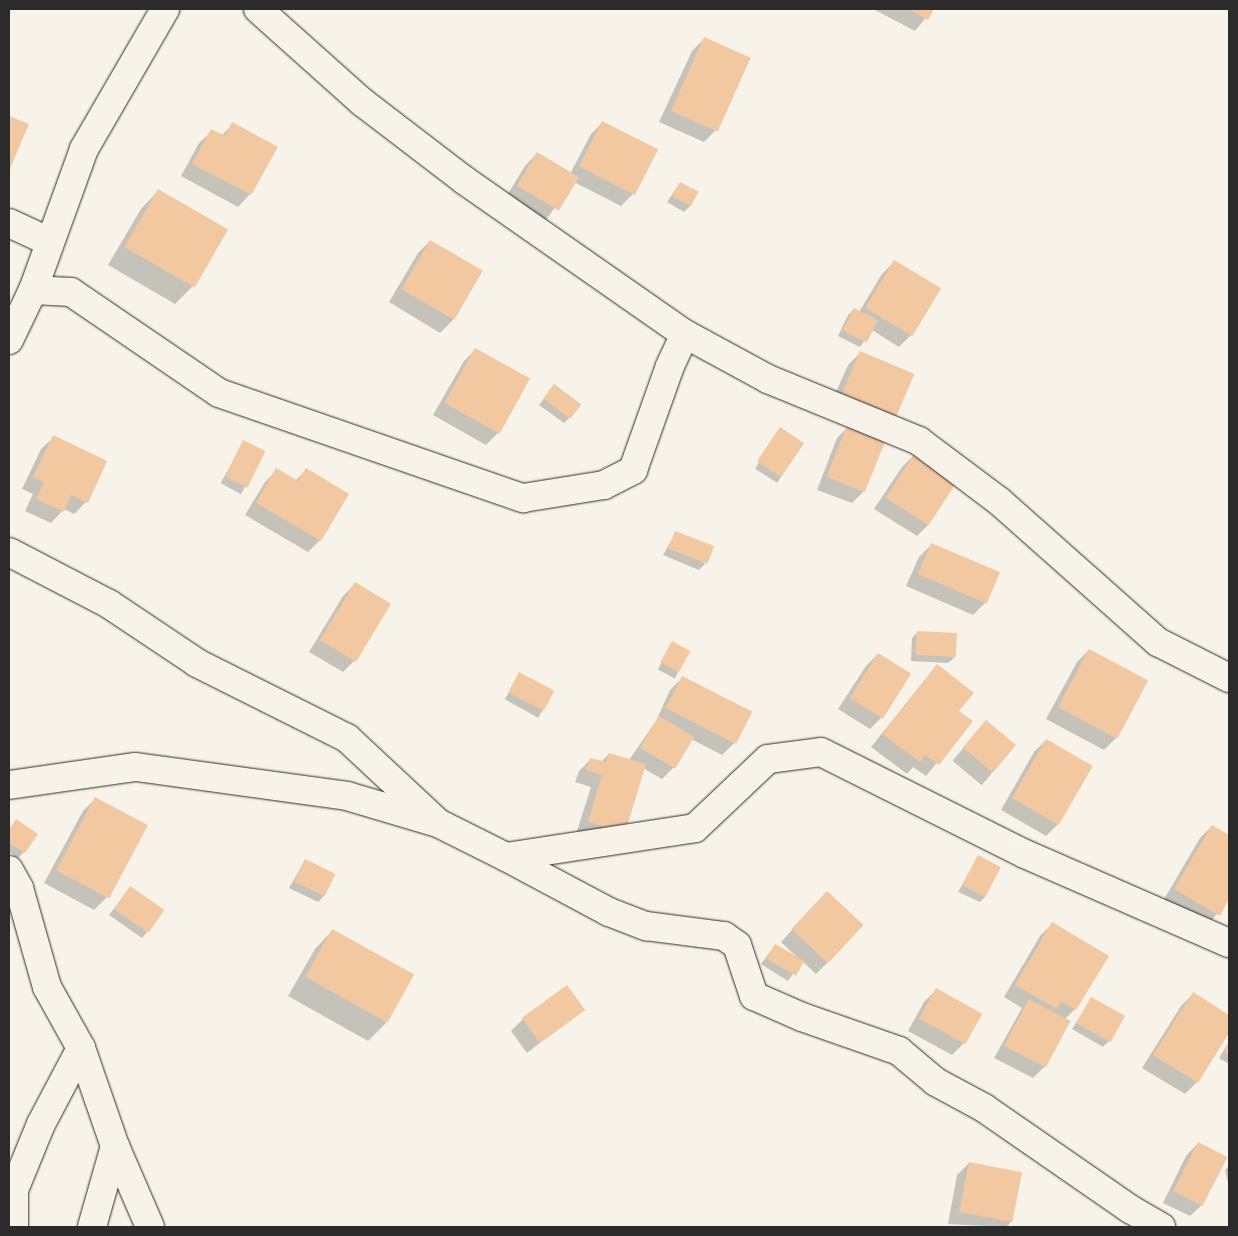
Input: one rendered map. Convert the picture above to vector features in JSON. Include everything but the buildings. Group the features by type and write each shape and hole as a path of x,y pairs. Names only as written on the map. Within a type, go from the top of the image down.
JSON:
{"street":[{"path":"9,340 33,290 48,241 84,149 165,9"},
{"path":"258,9 362,102 464,180 685,334 768,379 919,441 999,501 1158,642 1229,678"},
{"path":"9,223 48,241"},
{"path":"33,290 71,292 219,393 523,498 604,485 633,470 670,366 685,334"},
{"path":"9,552 108,604 197,663 347,738 438,823"},
{"path":"506,857 695,828 768,759 821,752 1025,854 1229,943"},
{"path":"9,785 136,767 347,796 438,823 609,912 646,926 724,936 737,945 754,996 802,1018 899,1051 936,1082 984,1108 1130,1209 1161,1227"},
{"path":"9,870 19,888 47,986 81,1048 115,1146 150,1227"},
{"path":"14,1227 14,1190 41,1124 81,1048"},
{"path":"92,1227 115,1146"}]}
